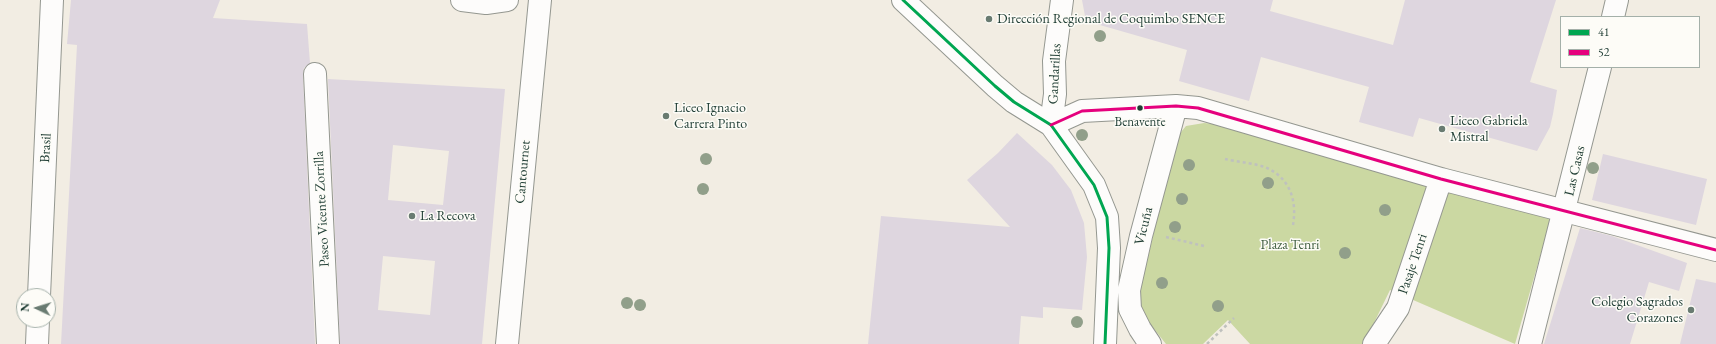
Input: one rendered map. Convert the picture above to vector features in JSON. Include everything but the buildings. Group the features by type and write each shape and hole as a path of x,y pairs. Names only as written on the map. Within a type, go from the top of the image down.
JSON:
{"street":[{"name":"Brasil","path":"39,288 52,0"},
{"path":"462,0 486,3 507,0"},
{"name":"Cantournet","path":"507,344 540,0"},
{"path":"903,0 1014,102 1051,125 1094,185 1107,217 1109,248 1105,344"},
{"name":"Gandarillas","path":"1051,125 1055,94 1054,61 1062,0"},
{"path":"1613,16 1617,0"},
{"name":"Las Casas","path":"1530,344 1566,210 1600,68"},
{"name":"Paseo Vicente Zorrilla","path":"315,74 328,344"},
{"path":"1051,125 1082,111 1176,106 1198,108 1441,179 1566,210 1716,250"},
{"name":"Vicuña","path":"1150,344 1140,329 1130,309 1129,290 1141,236 1176,106"},
{"name":"Pasaje Tenri","path":"1374,344 1398,308 1441,179"},
{"path":"37,344 38,328"}],"path":[{"path":"1225,159 1268,169 1289,185 1295,210 1293,225"},
{"path":"1164,237 1204,246"},
{"path":"1207,344 1234,318"}],"green space":[{"name":"Plaza Tenri","path":"1204,123 1226,125 1551,218 1515,344 1390,290 1362,344 1250,344 1228,320 1203,344 1166,344 1143,315 1137,304 1176,138 1186,126"}],"transit line":[{"name":"41","path":"903,0 995,86 1014,102 1051,125 1094,185 1107,217 1109,248 1105,344"},
{"name":"52","path":"1051,125 1082,111 1176,106 1198,108 1441,179 1716,250"}],"place":[{"name":"Dirección Regional de Coquimbo SENCE","path":"989,19"},
{"name":"Benavente","path":"1140,108"},
{"name":"Liceo Ignacio Carrera Pinto","path":"666,116"},
{"name":"Liceo Gabriela Mistral","path":"1442,129"},
{"name":"La Recova","path":"412,216"},
{"name":"Colegio Sagrados Corazones","path":"1691,310"}]}
